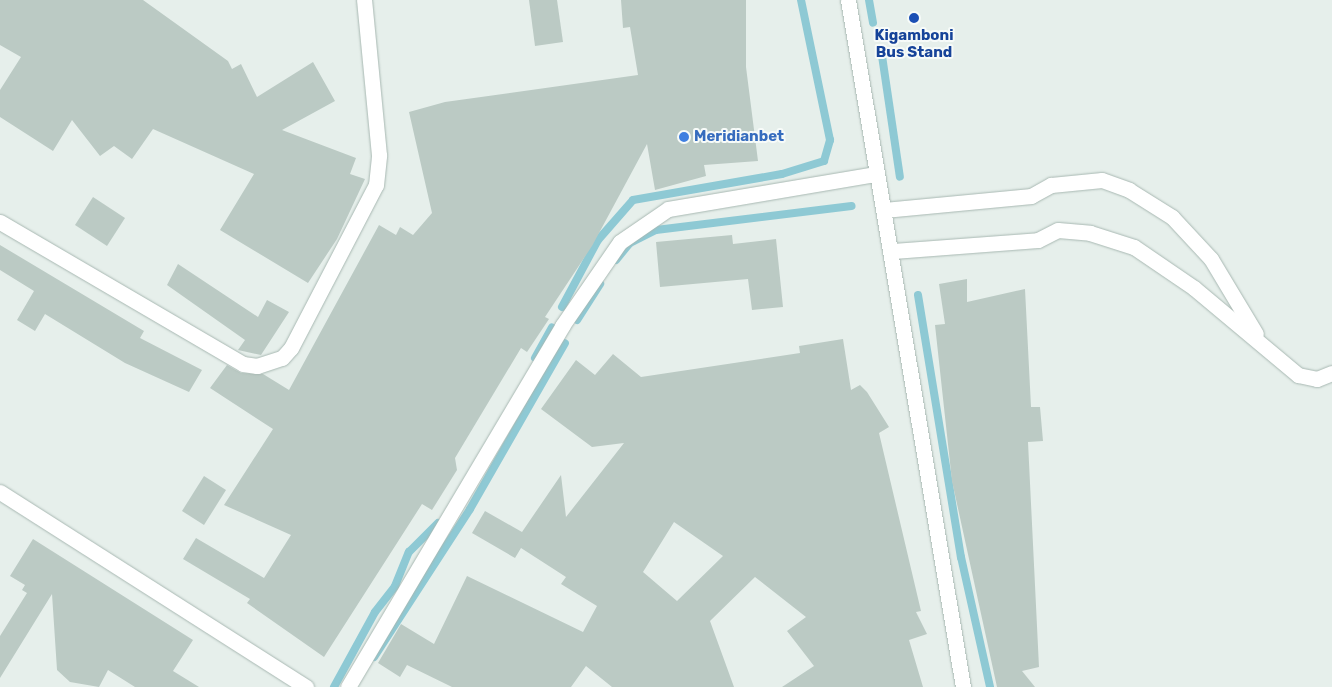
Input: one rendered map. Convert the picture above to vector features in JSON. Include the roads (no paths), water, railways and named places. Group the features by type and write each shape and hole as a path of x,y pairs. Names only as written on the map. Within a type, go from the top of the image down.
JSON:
{"street":[{"path":"0,222 231,358 257,366 282,358 291,348 376,185 379,155 364,0"},
{"path":"848,0 876,174 893,251 963,687"},
{"path":"348,687 562,326 620,242 668,209 876,174"},
{"path":"884,210 1031,196 1051,185 1102,180 1129,190 1172,217 1211,259 1262,345"},
{"path":"893,251 1038,240 1058,230 1090,233 1134,247 1194,288 1298,376 1317,379 1332,373"},
{"path":"0,492 306,687"}],"waterway":[{"path":"562,307 598,240 633,200 782,174 824,161 830,140 801,0"},
{"path":"869,0 873,23"},
{"path":"881,49 900,177"},
{"path":"616,260 630,243 656,230 852,206"},
{"path":"577,320 600,284"},
{"path":"918,295 961,557 990,687"},
{"path":"535,358 552,327"},
{"path":"374,657 470,509 565,343"},
{"path":"334,687 375,612 395,586 409,552 438,523"}],"place":[{"name":"Kigamboni Bus Stand","path":"914,18"},
{"name":"Meridianbet","path":"684,137"}]}
